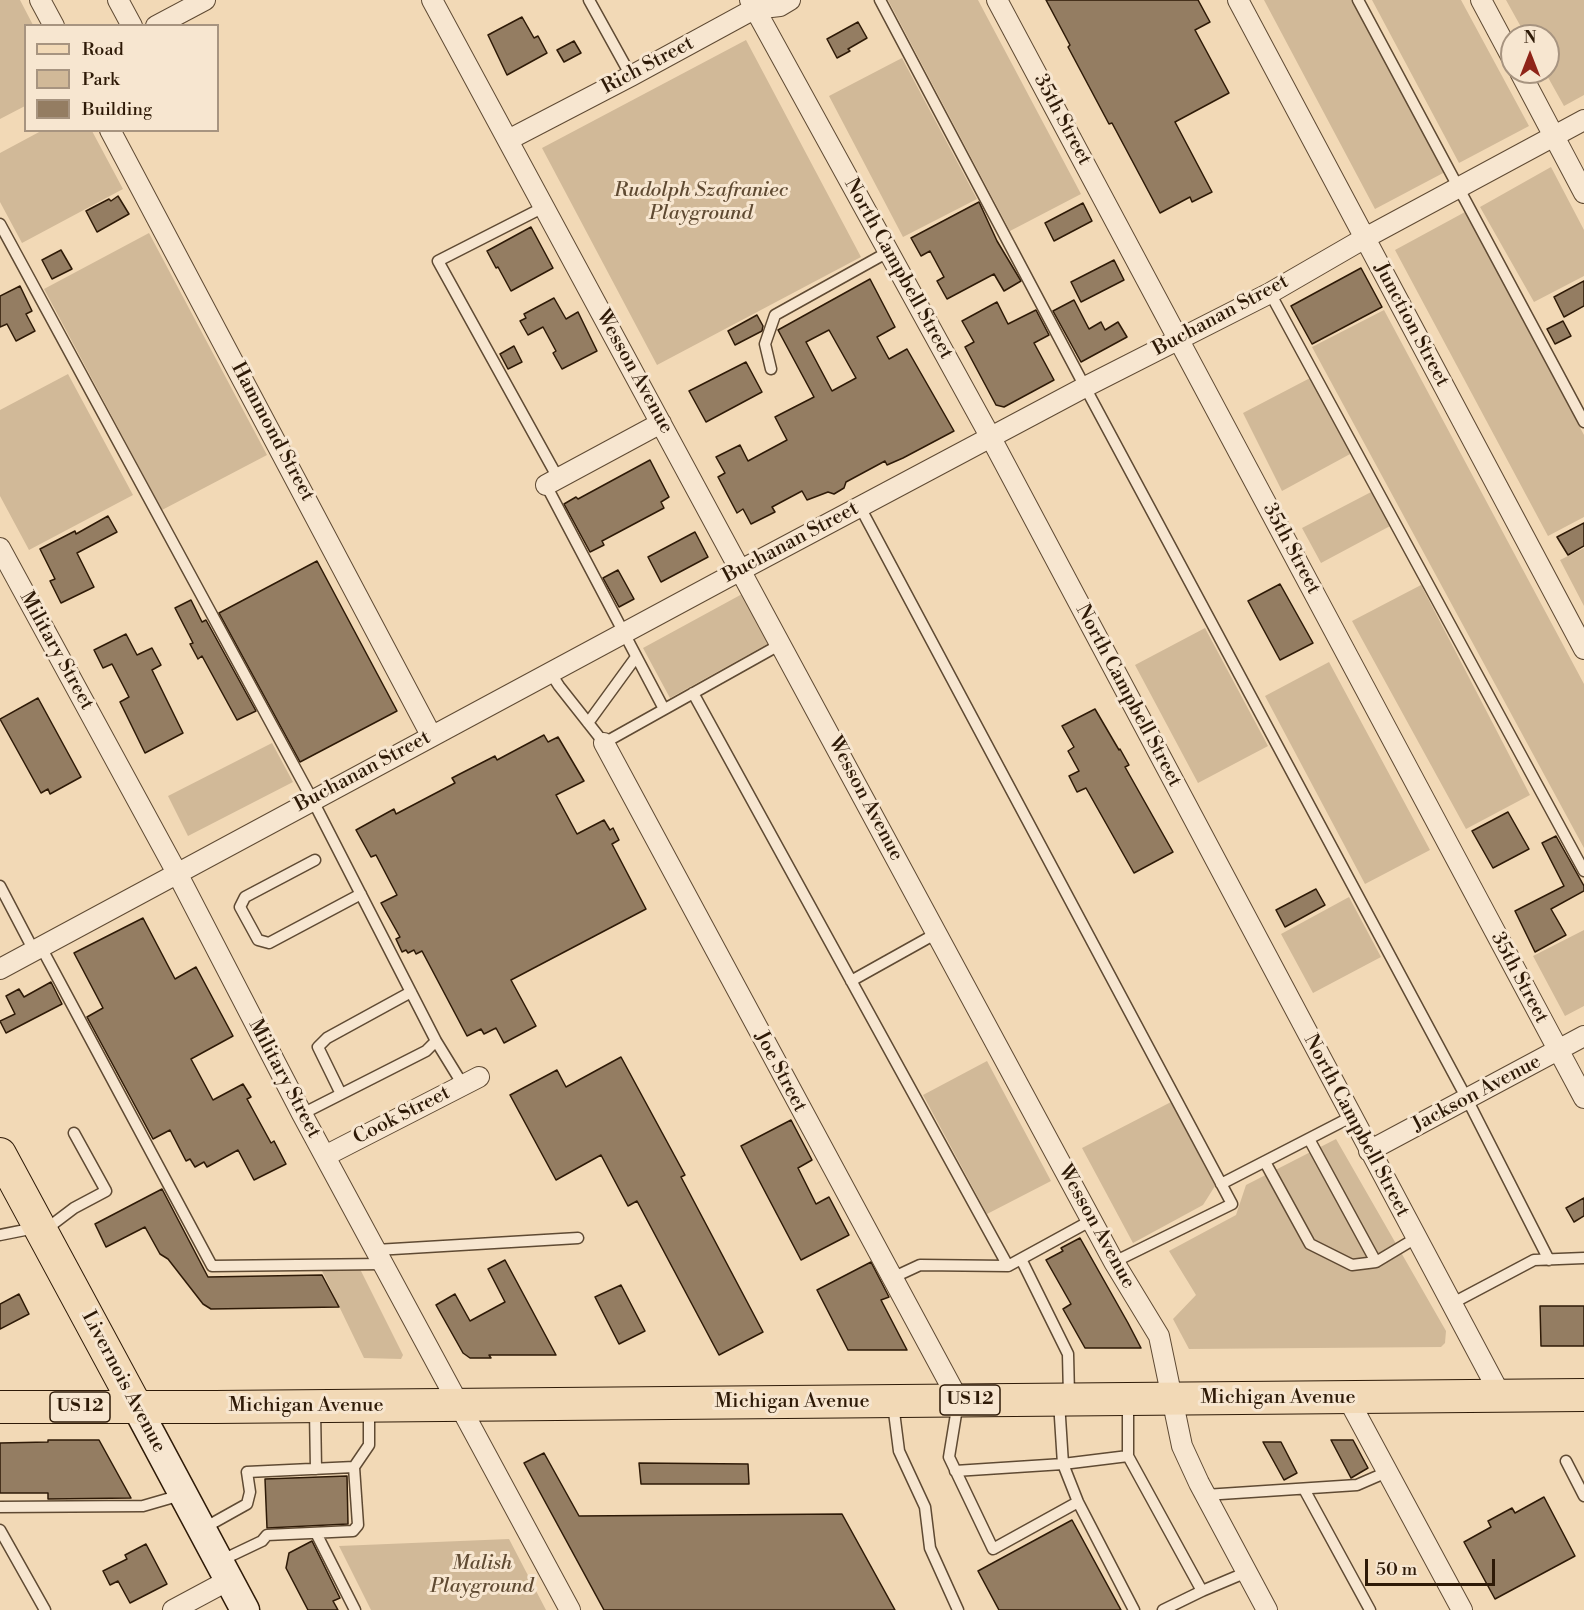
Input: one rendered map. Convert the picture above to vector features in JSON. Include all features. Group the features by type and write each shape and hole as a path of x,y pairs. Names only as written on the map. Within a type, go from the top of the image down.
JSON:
{"main road":[{"name":"Livernois Avenue","path":"0,1154 245,1610"},
{"name":"Michigan Avenue","path":"0,1407 137,1408 1584,1395"}],"street":[{"path":"40,0 53,24"},
{"path":"118,0 131,24"},
{"path":"160,24 205,0"},
{"name":"Wesson Avenue","path":"432,0 1114,1262 1160,1336 1182,1446 1267,1610"},
{"name":"Rich Street","path":"508,140 631,76 752,4 780,6 790,0"},
{"name":"35th Street","path":"998,0 1584,1098"},
{"name":"Junction Street","path":"1238,0 1584,649"},
{"path":"1481,0 1500,36"},
{"name":"North Campbell Street","path":"752,4 991,438 1501,1396"},
{"path":"1526,84 1584,193"},
{"name":"Buchanan Street","path":"0,969 431,735 1085,387 1270,292 1584,120"},
{"name":"Hammond Street","path":"111,132 431,735"},
{"path":"552,481 661,423"},
{"name":"Military Street","path":"0,548 177,873 302,1114 570,1610"},
{"name":"Joe Street","path":"604,743 959,1401"},
{"name":"Jackson Avenue","path":"1369,1151 1584,1036"},
{"name":"Cook Street","path":"325,1156 471,1081"},
{"path":"1347,1397 1462,1610"},
{"path":"173,1610 224,1571"}],"lane":[{"path":"589,0 631,76"},
{"path":"880,0 1467,1100 1550,1260"},
{"path":"1358,0 1584,422"},
{"path":"544,207 438,261 552,481 623,633 664,709"},
{"path":"0,224 312,799 436,1041 471,1081"},
{"path":"771,369 765,344 775,315 888,252"},
{"path":"1270,292 1584,871"},
{"path":"860,507 1232,1204 1114,1262"},
{"path":"550,672 604,743 781,644"},
{"path":"588,723 636,657"},
{"path":"693,693 1008,1266"},
{"path":"315,860 245,897 240,908 258,940 269,943 361,894"},
{"path":"0,886 212,1266 379,1257 578,1238"},
{"path":"851,981 937,933"},
{"path":"341,1094 318,1047 327,1038 411,992"},
{"path":"302,1114 426,1051 436,1041"},
{"path":"1221,1184 1351,1117"},
{"path":"0,1235 41,1230 74,1208 106,1191 74,1132"},
{"path":"1310,1139 1376,1262"},
{"path":"1265,1162 1310,1244 1352,1265 1376,1262 1416,1238"},
{"path":"892,1278 920,1265 1008,1266 1092,1220"},
{"path":"1451,1304 1534,1260 1584,1258"},
{"path":"1021,1259 1068,1354 1064,1400 1063,1464 1078,1502 1134,1610"},
{"path":"1128,1399 1128,1456 1202,1591"},
{"path":"892,1401 899,1451 925,1507 930,1548 958,1610"},
{"path":"959,1401 949,1457 993,1549 1078,1502"},
{"path":"315,1406 316,1469"},
{"path":"224,1571 267,1535 354,1531 358,1525 354,1467 369,1446 369,1406"},
{"path":"956,1471 1063,1464 1128,1456"},
{"path":"1566,1461 1584,1496"},
{"path":"202,1530 247,1504 250,1492 247,1472 354,1467"},
{"path":"1205,1494 1357,1485 1387,1472"},
{"path":"1304,1489 1370,1610"},
{"path":"0,1507 143,1506 183,1495"},
{"path":"0,1530 45,1610"},
{"path":"316,1533 355,1610"},
{"path":"1162,1610 1247,1572"}],"green space":[{"path":"0,0 20,0 32,24 24,24 24,107 0,119"},
{"path":"888,0 978,0 1081,194 1010,231"},
{"path":"1264,0 1354,0 1445,172 1375,209"},
{"path":"1372,0 1461,0 1500,72 1500,84 1506,84 1529,126 1459,163"},
{"path":"1506,0 1584,0 1584,95 1564,106 1552,84 1560,84 1560,24 1519,24"},
{"name":"Rudolph Szafraniec Playground","path":"746,40 861,257 657,365 542,148"},
{"path":"902,58 977,199 903,237 829,96"},
{"path":"39,132 93,132 123,189 22,243 0,202 0,153"},
{"path":"1551,167 1584,230 1584,276 1534,302 1480,207"},
{"path":"1465,212 1584,435 1584,517 1548,536 1395,250"},
{"path":"149,233 267,455 162,510 44,289"},
{"path":"1384,310 1584,684 1584,848 1312,347"},
{"path":"68,374 133,495 29,550 0,496 0,410"},
{"path":"1312,377 1352,453 1282,491 1243,413"},
{"path":"1373,491 1392,525 1321,563 1302,528"},
{"path":"1584,548 1584,606 1560,560"},
{"path":"1421,585 1530,795 1466,829 1352,621"},
{"path":"744,593 771,642 670,698 643,648"},
{"path":"1205,628 1268,746 1198,783 1135,665"},
{"path":"1329,662 1430,850 1365,884 1265,696"},
{"path":"272,743 293,782 188,836 168,796"},
{"path":"1349,897 1381,957 1313,993 1281,934"},
{"path":"1584,930 1584,1006 1565,1016 1533,956"},
{"path":"987,1061 1051,1181 987,1214 923,1095"},
{"path":"1171,1102 1215,1186 1203,1205 1133,1243 1082,1148"},
{"path":"1336,1139 1446,1331 1445,1343 1441,1347 1189,1349 1173,1319 1196,1295 1169,1251 1236,1215 1246,1185"},
{"path":"360,1269 403,1355 401,1359 364,1358 322,1271"},
{"name":"Malish Playground","path":"509,1539 546,1610 371,1610 339,1546"}],"building":[{"path":"1046,0 1198,0 1210,22 1195,30 1229,93 1175,122 1212,192 1192,202 1190,197 1160,213 1112,123 1109,124"},
{"path":"522,17 534,38 538,36 547,53 507,75 488,35"},
{"path":"858,22 867,38 837,58 827,39"},
{"path":"574,41 581,53 564,62 557,50"},
{"path":"118,196 129,214 97,232 86,211"},
{"path":"979,202 997,241 1021,281 1004,291 994,274 947,299 937,281 944,277 930,251 921,256 911,238"},
{"path":"1083,203 1092,221 1054,241 1045,223"},
{"path":"531,227 553,268 511,291 487,251"},
{"path":"61,250 72,269 52,279 42,260"},
{"path":"1114,260 1124,280 1081,302 1071,282"},
{"path":"1361,268 1382,307 1312,344 1291,306"},
{"path":"870,279 895,327 877,337 889,359 907,349 954,431 887,465 885,461 846,482 844,488 834,494 828,492 807,500 802,491 772,507 775,512 751,524 743,509 737,513 718,477 725,473 716,457 740,445 748,461 787,440 775,417 814,397 778,330","holes":["829,330 856,378 832,391 806,342"]},
{"path":"1584,281 1584,306 1564,317 1554,297"},
{"path":"20,286 32,311 26,314 35,331 16,341 7,324 0,327 0,296"},
{"path":"554,298 566,319 578,312 597,351 562,369 553,353 556,351 543,327 528,335 520,321 526,318 524,314"},
{"path":"1074,300 1089,329 1101,322 1105,330 1118,322 1127,337 1081,362 1053,311"},
{"path":"997,302 1008,324 1036,310 1049,335 1034,343 1054,380 1004,407 996,405 965,347 974,342 962,321"},
{"path":"757,315 763,326 762,331 735,345 728,331"},
{"path":"1563,321 1571,336 1555,344 1547,329"},
{"path":"514,346 522,362 508,369 500,354"},
{"path":"746,362 762,392 706,422 689,391"},
{"path":"650,460 669,497 661,502 664,508 602,541 604,545 590,552 564,504 576,497 578,499"},
{"path":"108,516 117,532 77,553 94,587 61,603 50,581 55,579 40,549 75,531 76,534"},
{"path":"1584,523 1584,546 1568,555 1557,537"},
{"path":"695,532 708,557 661,582 648,557"},
{"path":"317,561 397,711 300,762 219,613"},
{"path":"618,570 634,599 619,607 603,578"},
{"path":"1280,584 1313,643 1280,660 1248,601"},
{"path":"191,600 202,622 206,620 256,711 237,720 202,656 198,659 190,644 193,643 175,608"},
{"path":"126,634 137,655 152,648 161,665 152,670 183,733 145,753 120,702 129,697 112,664 103,668 94,650"},
{"path":"38,698 81,777 50,794 48,789 41,793 0,719"},
{"path":"1095,709 1129,765 1125,767 1173,852 1134,873 1086,788 1077,792 1069,776 1079,771 1068,751 1074,747 1062,726"},
{"path":"544,735 548,742 558,737 584,781 556,795 577,834 604,820 610,830 613,828 619,840 612,844 646,909 511,980 536,1026 504,1043 496,1028 484,1034 481,1029 467,1036 422,951 416,954 414,950 408,953 406,950 402,952 396,939 400,937 381,903 397,895 376,855 371,857 356,830 394,809 396,814 455,783 452,778 495,756 497,760"},
{"path":"1508,812 1529,849 1493,868 1472,831"},
{"path":"1556,836 1584,886 1584,891 1551,909 1566,935 1535,952 1515,911 1564,886 1542,843"},
{"path":"1316,889 1325,905 1285,927 1276,910"},
{"path":"143,918 175,979 196,967 233,1036 191,1059 213,1100 243,1084 251,1097 247,1099 271,1143 274,1141 286,1164 254,1180 238,1150 207,1167 204,1162 195,1167 190,1159 186,1161 170,1130 153,1139 87,1017 103,1008 74,953"},
{"path":"51,982 62,1004 6,1033 0,1021 15,1014 6,996 19,989 24,997"},
{"path":"621,1057 685,1175 681,1177 763,1332 719,1355 637,1201 628,1206 601,1155 556,1180 510,1095 557,1070 566,1087"},
{"path":"791,1120 812,1160 798,1168 816,1204 829,1197 849,1235 801,1260 741,1146"},
{"path":"162,1189 208,1277 322,1275 339,1307 211,1309 203,1304 168,1259 160,1254 145,1227 106,1247 95,1224"},
{"path":"1584,1198 1584,1216 1574,1222 1566,1208"},
{"path":"1080,1238 1141,1348 1085,1348 1063,1309 1071,1304 1046,1260 1063,1251 1061,1248"},
{"path":"505,1260 556,1355 489,1355 491,1358 470,1358 463,1353 436,1305 455,1294 470,1321 505,1302 488,1269"},
{"path":"871,1262 889,1297 881,1300 907,1350 848,1350 817,1290"},
{"path":"621,1285 645,1331 619,1344 595,1297"},
{"path":"19,1294 29,1314 0,1329 0,1304"},
{"path":"1540,1306 1584,1306 1584,1346 1541,1346"},
{"path":"48,1440 99,1440 131,1498 48,1499 48,1493 0,1493 0,1443 48,1442"},
{"path":"1331,1440 1353,1440 1368,1468 1351,1478"},
{"path":"1263,1442 1281,1442 1297,1473 1284,1480"},
{"path":"544,1453 579,1516 842,1514 895,1610 604,1610 524,1463"},
{"path":"639,1463 748,1464 749,1484 641,1484"},
{"path":"347,1476 348,1524 267,1528 265,1479"},
{"path":"1544,1497 1575,1556 1495,1599 1464,1542 1491,1527 1488,1521 1512,1508 1515,1513"},
{"path":"1072,1520 1121,1610 999,1610 978,1571"},
{"path":"312,1541 340,1598 333,1601 338,1610 308,1610 286,1568 289,1553"},
{"path":"146,1544 167,1584 130,1603 118,1581 110,1585 103,1571 127,1559 125,1555"}]}
